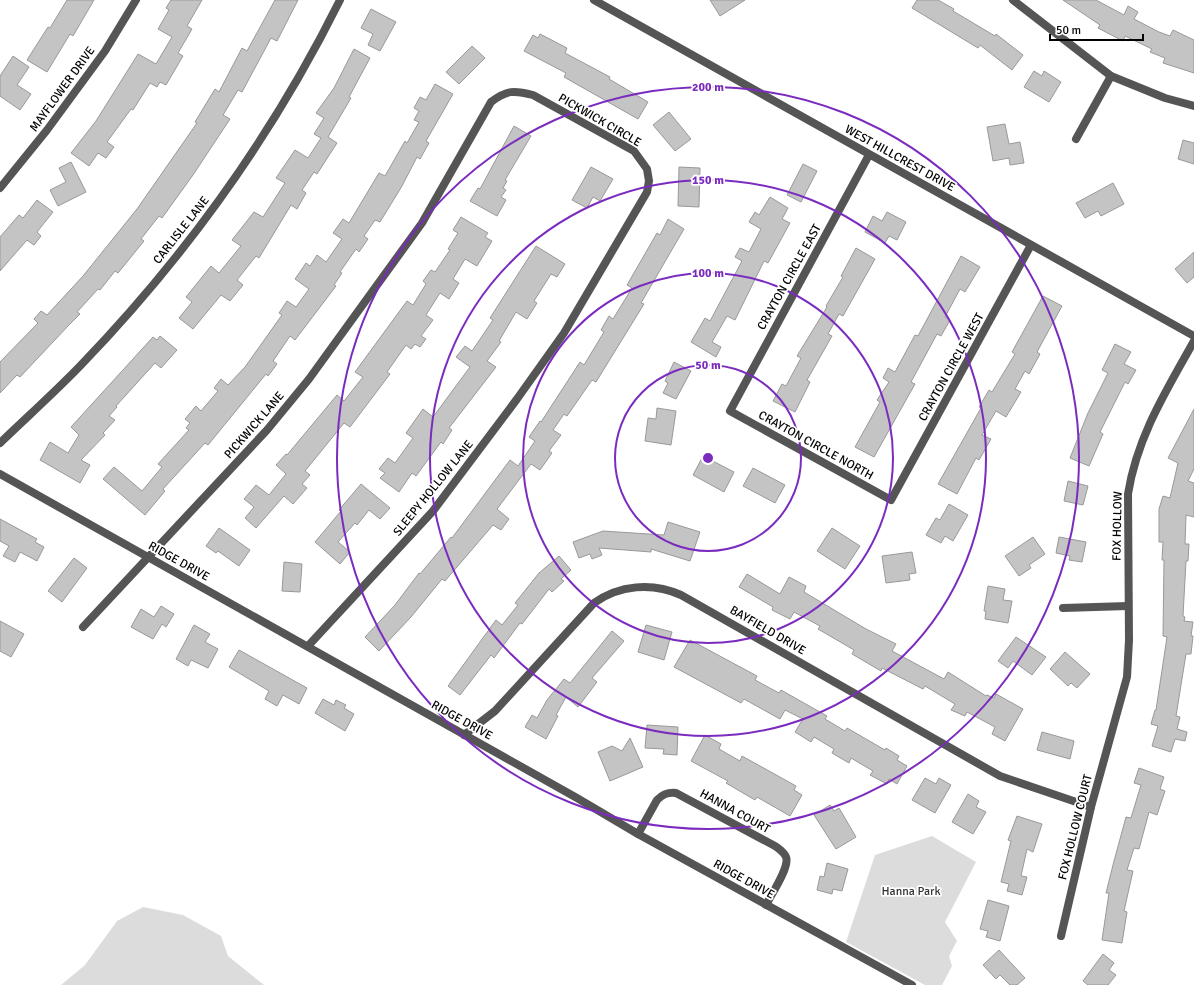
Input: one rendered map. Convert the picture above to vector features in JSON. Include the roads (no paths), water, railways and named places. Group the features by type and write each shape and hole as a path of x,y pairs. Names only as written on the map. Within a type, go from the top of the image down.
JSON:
{"street":[{"name":"MAYFLOWER DRIVE","path":"0,188 30,153 96,63 136,0"},
{"name":"CARLISLE LANE","path":"0,442 80,367 117,327 151,288 215,207 259,142 306,65 340,0"},
{"name":"WEST HILLCREST DRIVE","path":"594,0 1194,336"},
{"path":"1013,0 1111,76 1165,98 1194,106"},
{"path":"1076,139 1111,76"},
{"name":"PICKWICK CIRCLE","path":"422,223 492,102 501,94 520,92 533,95 634,151 647,169 649,181 646,192 564,333"},
{"name":"CRAYTON CIRCLE EAST","path":"730,410 869,155"},
{"name":"PICKWICK LANE","path":"83,627 267,430 309,379 422,223"},
{"name":"CRAYTON CIRCLE WEST","path":"892,500 1031,245"},
{"name":"SLEEPY HOLLOW LANE","path":"308,646 433,510 517,399 564,333"},
{"name":"FOX HOLLOW","path":"1115,725 1128,666 1128,494 1132,471 1148,425 1194,341"},
{"name":"CRAYTON CIRCLE NORTH","path":"730,410 892,500"},
{"name":"RIDGE DRIVE","path":"0,474 308,646 638,834 912,985"},
{"name":"BAYFIELD DRIVE","path":"464,736 495,711 594,603 604,596 640,586 654,586 667,589 681,595 1000,776 1091,807"},
{"path":"1063,608 1128,606"},
{"name":"FOX HOLLOW COURT","path":"1061,936 1091,807 1115,725"},
{"name":"HANNA COURT","path":"638,834 657,800 662,795 672,792 775,846 785,856 787,862 766,905"}],"park label":[{"name":"Hanna Park","path":"911,891"}]}
